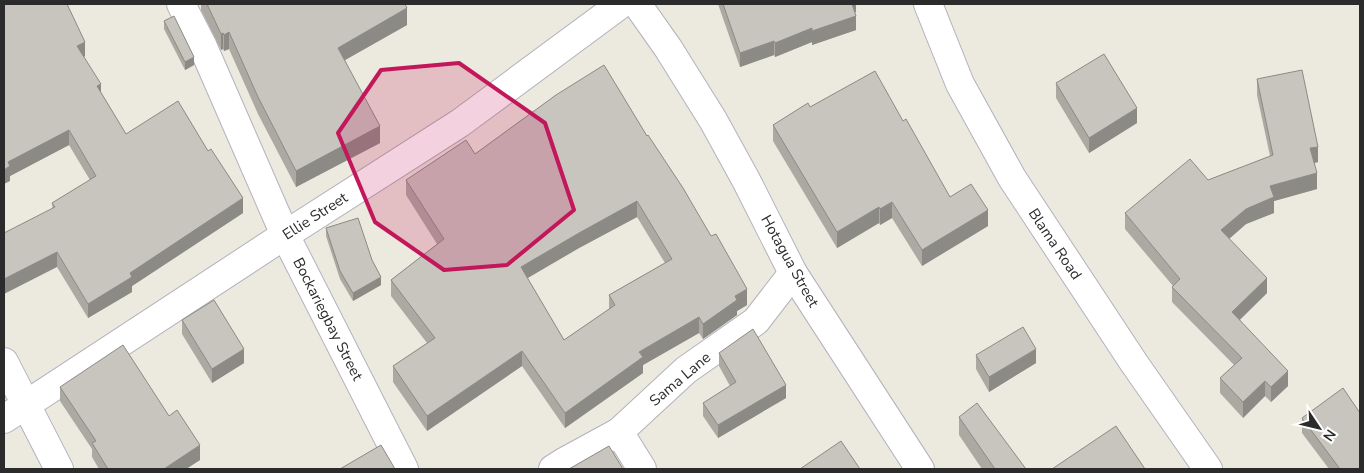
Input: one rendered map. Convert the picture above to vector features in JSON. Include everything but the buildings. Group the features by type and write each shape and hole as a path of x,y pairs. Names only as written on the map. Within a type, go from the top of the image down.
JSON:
{"street":[{"name":"Bockariegbay Street","path":"181,4 203,47 285,235 404,469"},
{"name":"Ellie Street","path":"14,412 460,123 621,4"},
{"name":"Hotagua Street","path":"637,4 668,48 713,120 793,273 920,469"},
{"name":"Blama Road","path":"928,4 960,84 1012,178 1134,363 1208,469"},
{"name":"Sama Lane","path":"553,469 619,432 686,370 756,321 793,273"},
{"path":"4,362 14,412 59,469"},
{"path":"619,432 642,469"}],"highlighted area":[{"path":"459,63 545,123 574,210 507,265 444,270 375,222 338,133 381,70"}]}
